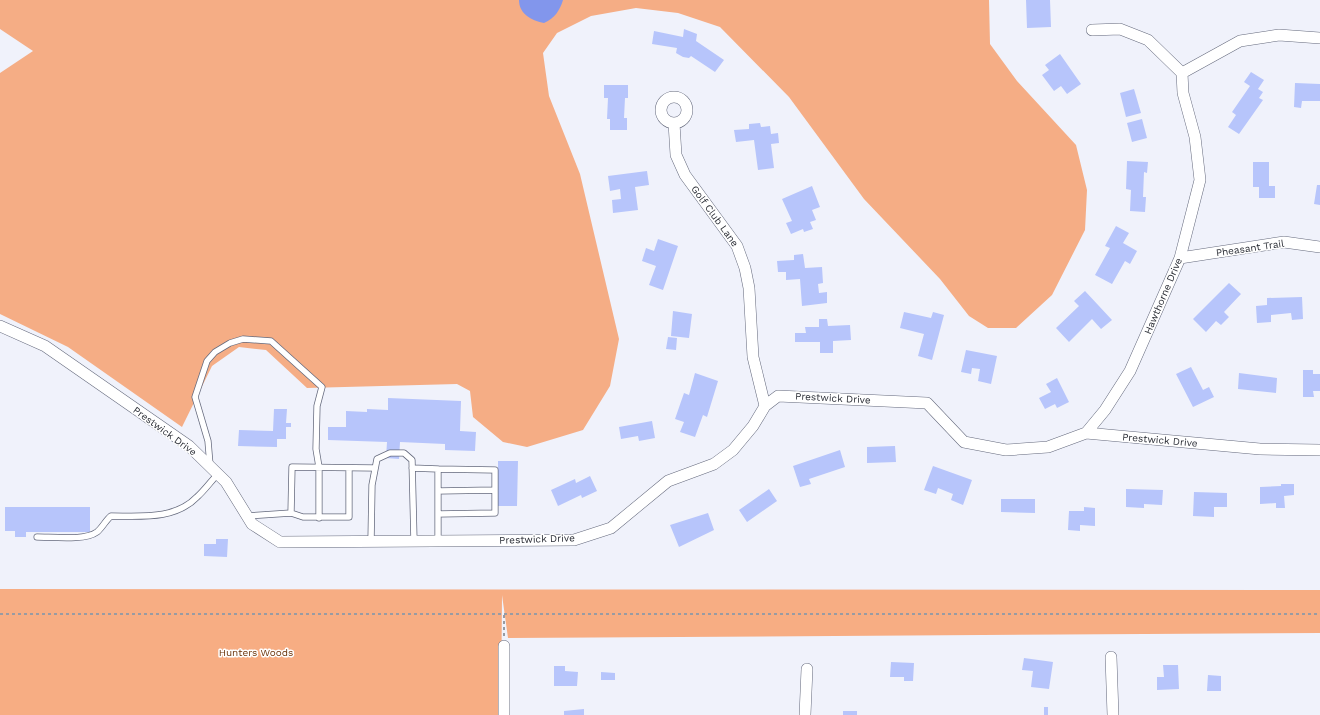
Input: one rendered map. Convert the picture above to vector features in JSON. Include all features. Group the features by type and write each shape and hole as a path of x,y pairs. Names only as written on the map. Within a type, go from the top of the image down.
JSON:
{"street":[{"path":"1092,30 1120,29 1148,40 1182,74 1240,41 1279,35 1320,38"},
{"name":"Hawthorne Drive","path":"1086,433 1105,410 1130,371 1180,258 1200,180 1195,137 1183,93 1182,74"},
{"name":"Golf Club Lane","path":"674,123 676,155 685,175 737,246 745,268 749,290 753,357 765,406"},
{"name":"Pheasant Trail","path":"1180,258 1284,242 1320,247"},
{"name":"Prestwick Drive","path":"0,326 45,346 189,446 226,482 252,524 280,542 574,540 611,528 668,481 714,464 733,450 753,426 765,406 778,396 927,403 964,442 1006,450 1048,447 1086,433 1260,449 1320,450"},
{"path":"504,646 504,715"},
{"path":"1111,657 1113,715"},
{"path":"805,715 807,669"}],"lane":[{"path":"37,537 88,537 98,532 105,521 111,516 163,515 180,509 196,498 214,470 208,441 195,397 207,361 215,352 230,343 243,339 271,342 322,387 317,406 316,449 319,467 318,518"},
{"path":"371,541 372,485 375,468 377,459 390,453 404,453 412,460 414,541"},
{"path":"291,513 292,466 375,468"},
{"path":"248,516 291,513 304,517 318,518 349,517 349,468"},
{"path":"412,468 495,470 495,513 438,514"},
{"path":"438,469 438,541"},
{"path":"438,491 495,490"}],"path":[{"path":"0,614 1320,614"},
{"path":"504,615 504,646"}],"shaded area":[{"path":"0,0 989,0 990,44 1017,81 1076,145 1087,190 1085,230 1052,295 1016,328 988,328 969,316 940,279 864,199 789,97 720,27 678,13 636,8 591,16 557,33 543,53 549,96 580,174 619,339 610,386 583,430 527,447 503,442 473,417 470,391 457,384 307,388 266,350 239,347 212,366 182,427 68,347 0,314 0,73 33,51 0,29"}],"green space":[{"name":"Hunters Woods","path":"0,589 1320,590 1320,633 508,638 502,595 501,715 0,715"}],"water":[{"path":"519,0 563,0 556,13 551,19 544,23 535,21 527,16 521,9"}],"building":[{"path":"1026,0 1050,0 1051,27 1027,28"},
{"path":"684,29 697,34 696,41 724,60 715,72 691,56 689,58 683,57 676,53 677,48 652,44 654,31 683,37"},
{"path":"1060,54 1081,84 1067,94 1061,86 1054,91 1042,75 1049,70 1045,65"},
{"path":"1251,72 1264,80 1258,89 1263,92 1259,98 1263,100 1239,134 1228,127 1236,115 1232,112 1250,86 1244,82"},
{"path":"1295,83 1320,84 1320,101 1302,101 1301,108 1294,107"},
{"path":"604,85 628,85 628,98 625,98 624,118 627,118 627,130 610,130 610,119 607,119 608,98 604,98"},
{"path":"1134,89 1141,113 1126,117 1120,93"},
{"path":"1142,119 1147,138 1132,142 1127,123"},
{"path":"760,123 761,127 770,126 771,134 778,133 779,143 771,144 774,168 758,170 754,140 736,142 734,130 749,129 749,124"},
{"path":"1127,161 1148,162 1147,173 1144,172 1143,197 1146,197 1145,212 1130,211 1131,190 1126,189"},
{"path":"1253,162 1269,162 1269,186 1275,186 1275,198 1259,198 1259,187 1253,187"},
{"path":"647,171 649,185 635,187 638,210 613,213 612,200 621,199 620,189 610,191 608,176"},
{"path":"1317,185 1320,185 1320,205 1314,204"},
{"path":"812,186 820,207 812,210 816,220 810,222 813,229 804,232 803,229 791,234 786,223 792,221 782,199"},
{"path":"1116,226 1129,233 1123,243 1137,251 1130,264 1125,261 1112,284 1095,275 1110,248 1105,246"},
{"path":"658,239 678,246 663,290 649,285 656,266 642,261 646,248 654,251"},
{"path":"803,254 805,268 822,267 823,283 818,284 819,293 827,292 827,303 802,306 800,279 786,280 786,272 778,272 777,261 794,260 794,255"},
{"path":"1229,283 1241,294 1224,312 1229,317 1221,325 1216,321 1206,332 1193,319"},
{"path":"1085,291 1112,320 1101,329 1092,319 1069,342 1056,328 1079,306 1074,301"},
{"path":"1302,297 1303,319 1292,320 1291,313 1271,315 1271,322 1257,323 1256,306 1267,305 1267,298"},
{"path":"673,311 692,314 689,338 671,336"},
{"path":"904,312 931,318 933,312 944,315 932,360 918,356 924,334 900,328"},
{"path":"819,319 827,319 828,326 850,325 851,340 833,341 833,353 820,353 820,342 795,342 795,333 806,333 805,327 819,327"},
{"path":"668,337 677,338 676,350 666,349"},
{"path":"966,350 997,356 991,384 978,381 980,369 972,368 971,374 961,372"},
{"path":"1191,367 1203,390 1209,387 1214,397 1193,407 1176,374"},
{"path":"1303,370 1313,370 1313,374 1320,374 1320,391 1313,391 1314,397 1303,397"},
{"path":"695,373 718,381 707,417 703,415 695,437 680,432 684,422 675,419 684,393 689,395"},
{"path":"1239,373 1277,378 1276,393 1238,389"},
{"path":"1057,378 1069,402 1057,408 1055,404 1045,409 1039,398 1051,392 1046,384"},
{"path":"388,398 461,401 460,431 476,432 475,451 445,450 445,444 400,442 399,459 386,458 387,442 328,440 328,427 346,427 346,411 367,412 367,409 388,410"},
{"path":"274,409 287,409 286,423 291,423 291,427 286,427 286,439 277,439 277,447 238,446 239,430 273,431"},
{"path":"652,421 655,438 639,441 638,436 621,439 619,427"},
{"path":"895,446 896,462 867,463 867,447"},
{"path":"840,450 845,467 809,479 811,484 800,487 793,466"},
{"path":"498,461 518,461 517,506 498,506"},
{"path":"933,466 972,480 963,505 951,500 953,494 938,488 936,494 924,490"},
{"path":"590,476 597,491 582,498 581,495 558,506 551,490 575,479 576,483"},
{"path":"1281,484 1294,484 1294,495 1284,496 1285,508 1276,508 1276,503 1260,504 1260,487 1281,486"},
{"path":"769,489 777,501 747,522 739,510"},
{"path":"1126,489 1163,490 1162,505 1144,504 1144,508 1126,507"},
{"path":"1194,492 1227,493 1227,507 1214,507 1214,517 1193,516"},
{"path":"1001,499 1035,499 1035,513 1001,512"},
{"path":"5,507 90,507 90,532 26,532 26,537 15,537 15,531 5,531"},
{"path":"1084,507 1095,508 1095,526 1080,525 1080,531 1068,530 1069,511 1084,511"},
{"path":"708,513 714,530 679,547 670,525"},
{"path":"216,539 228,539 227,557 204,556 204,544 216,544"},
{"path":"1024,658 1053,662 1049,689 1031,687 1033,671 1022,670"},
{"path":"891,662 914,663 913,681 904,681 904,677 890,677"},
{"path":"1163,665 1178,665 1179,689 1157,690 1157,677 1164,677"},
{"path":"554,666 565,666 565,671 578,672 577,686 554,686"},
{"path":"601,672 615,673 615,680 601,680"},
{"path":"1208,675 1221,676 1221,691 1207,691"},
{"path":"1044,707 1048,707 1048,715 1044,715"},
{"path":"584,709 584,715 564,715 564,711"},
{"path":"843,711 857,711 857,715 843,715"}]}
